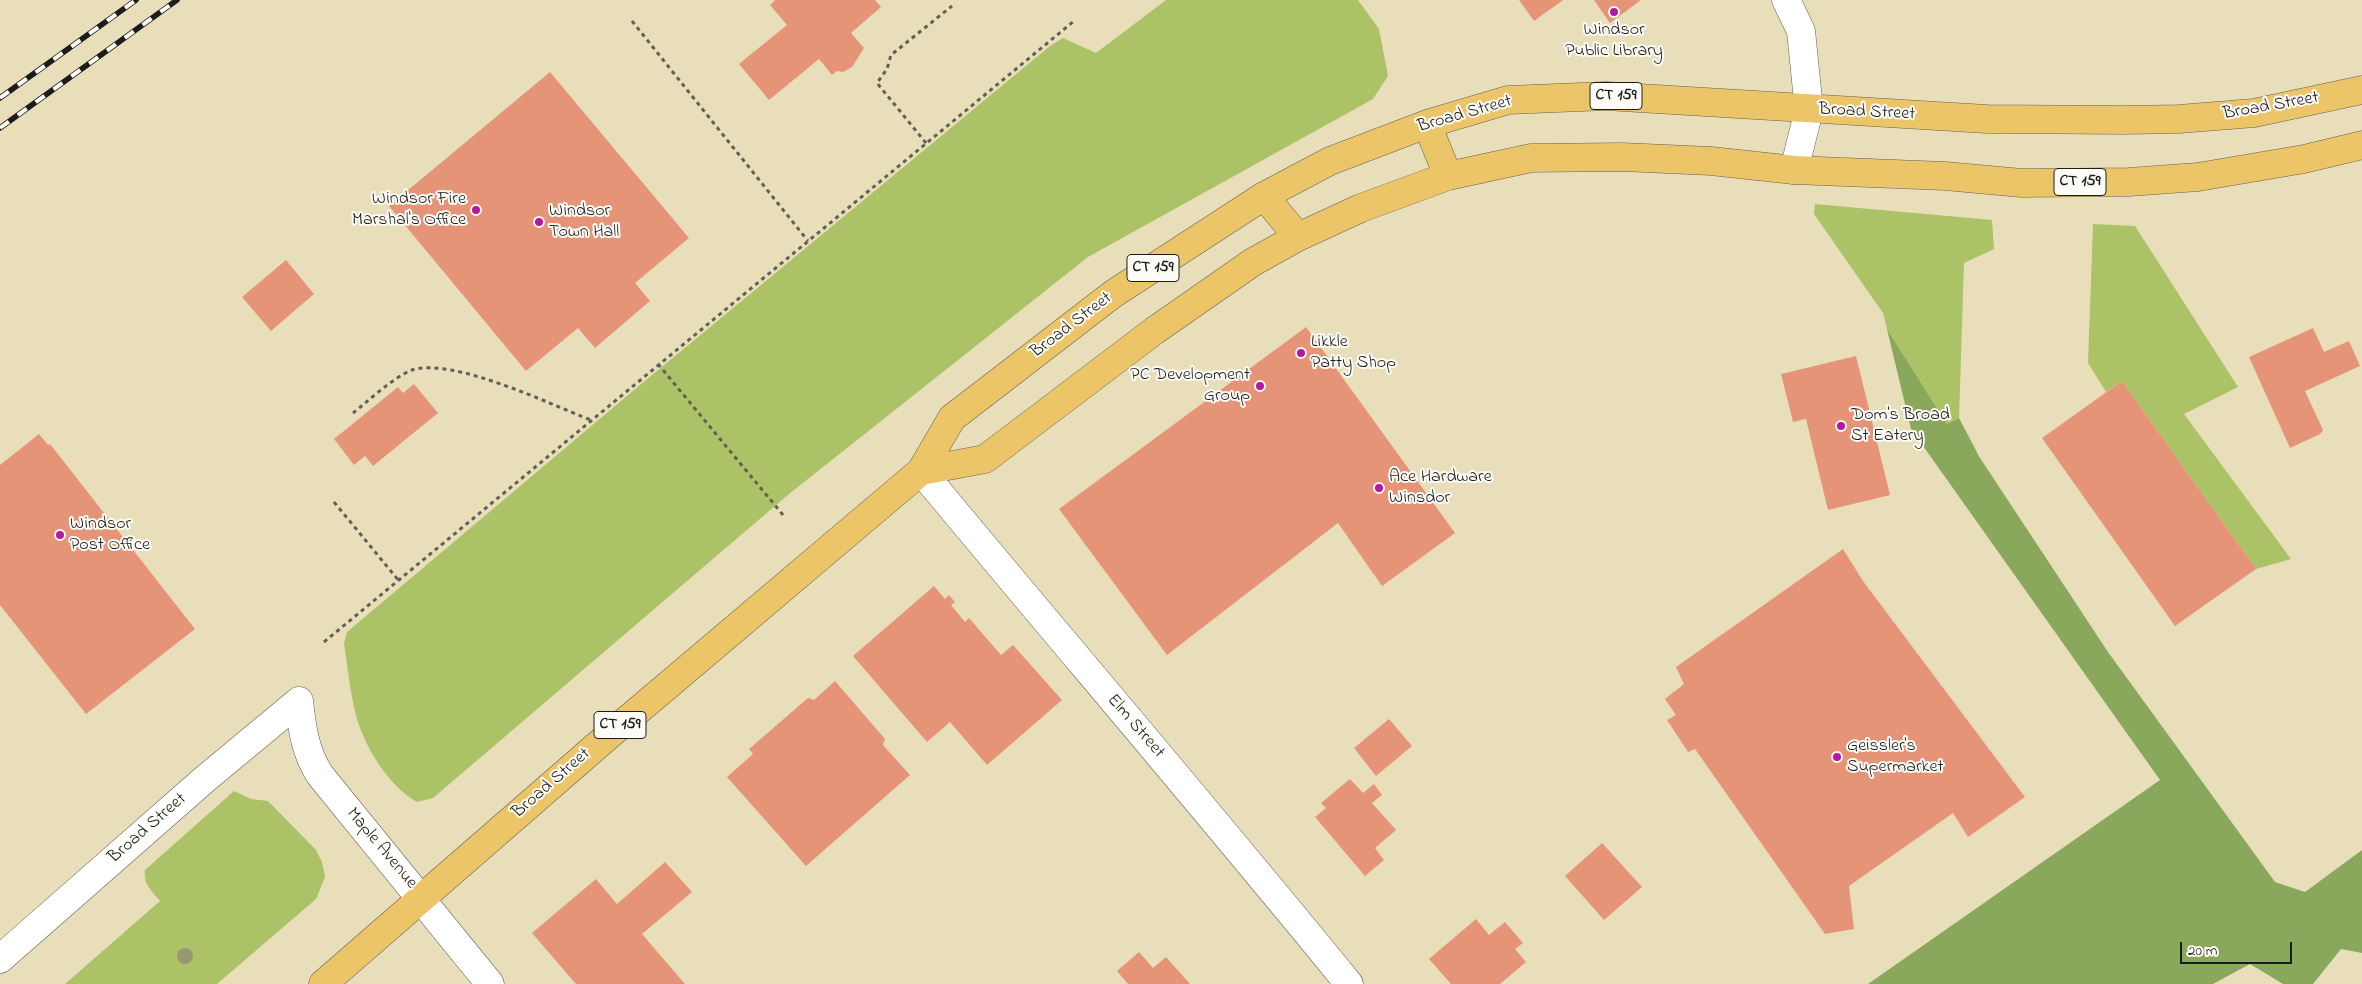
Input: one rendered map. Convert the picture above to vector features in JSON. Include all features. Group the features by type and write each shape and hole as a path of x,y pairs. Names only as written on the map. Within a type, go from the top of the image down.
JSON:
{"main road":[{"name":"Broad Street","path":"323,984 608,736 921,471 952,418 1113,294 1264,196 1330,162 1427,124 1508,100 1606,96 1809,110 1987,119 2179,119 2254,113 2362,90"},
{"path":"1427,124 1448,176"},
{"name":"Broad Street","path":"921,471 984,459 1154,330 1253,262 1298,237 1361,208 1448,176 1531,158 1622,157 1701,160 1794,170 1945,176 2022,183 2130,182 2198,177 2304,159 2362,145"},
{"path":"1264,196 1298,237"}],"street":[{"path":"1786,0 1801,31 1809,110 1794,170"},
{"name":"Elm Street","path":"921,471 1129,720 1193,793 1349,984"},
{"name":"Maple Avenue","path":"299,701 304,740 313,764 490,984"},
{"name":"Broad Street","path":"0,959 205,779 299,701"}],"path":[{"path":"926,143 877,83 887,69 891,54 952,6"},
{"path":"324,642 1074,21"},
{"path":"632,22 808,241"},
{"path":"658,364 782,515"},
{"path":"353,413 411,370 437,368 470,373 591,420"},
{"path":"334,502 399,580"}],"green space":[{"path":"1166,0 1358,0 1379,29 1388,76 1373,99 1088,257 789,494 433,798 417,802 397,786 380,766 366,742 357,719 344,643 347,632 634,390 1050,46 1063,38 1096,53"},
{"path":"1815,204 1992,220 1994,249 1964,263 1959,418 1947,424 1887,329 1883,313 1814,214"},
{"path":"2093,224 2135,226 2238,387 2184,414 2291,559 2256,569 2122,381 2106,392 2088,363"},
{"path":"1887,329 1947,424 1959,418 1980,458 2108,652 2275,882 2305,892 2362,850 2362,953 2341,949 2313,984 2283,984 2250,964 2213,984 1868,984 2160,780 1911,429"},
{"path":"234,791 251,799 268,801 316,850 322,862 325,877 316,899 217,984 65,984 160,901 145,879 145,870"}],"building":[{"path":"775,0 875,0 881,7 851,33 864,48 852,67 843,72 837,71 832,75 819,59 769,100 739,64 787,25 770,5"},
{"name":"Windsor Public Library","path":"1519,0 1563,0 1534,21"},
{"name":"Windsor Public Library","path":"1594,0 1641,0 1610,23"},
{"name":"Windsor Town Hall","path":"550,72 689,238 635,283 650,301 595,348 578,328 526,371 389,206"},
{"path":"286,260 314,294 271,331 242,297"},
{"path":"1306,327 1455,533 1382,586 1338,523 1167,655 1059,509"},
{"path":"2313,328 2324,352 2349,341 2360,366 2305,391 2323,430 2320,434 2290,448 2249,357"},
{"path":"1856,356 1890,495 1828,510 1806,419 1793,422 1781,374"},
{"path":"2122,381 2256,569 2175,626 2042,438"},
{"path":"414,384 438,413 373,466 365,456 354,465 334,439 398,387 403,393"},
{"name":"Windsor Post Office","path":"39,434 48,445 50,444 195,629 86,714 0,605 0,465"},
{"path":"1843,549 1863,581 2025,797 1968,837 1953,813 1849,886 1854,929 1825,934 1695,749 1688,752 1667,720 1676,715 1665,699 1684,684 1676,667"},
{"path":"934,586 945,599 949,595 955,602 951,605 965,622 969,618 1001,655 1013,645 1062,700 987,765 950,722 927,742 853,656"},
{"path":"835,681 885,739 883,745 910,775 806,866 727,777 753,754 749,749 808,698 814,700"},
{"path":"1389,719 1412,746 1376,776 1354,748"},
{"path":"1350,779 1363,793 1374,784 1382,795 1372,803 1396,830 1375,848 1384,860 1365,876 1315,817 1326,808 1321,803"},
{"path":"1602,843 1642,887 1604,920 1565,876"},
{"path":"665,862 692,892 642,934 685,984 576,984 532,933 596,879 617,904"},
{"path":"1476,919 1489,935 1505,922 1523,943 1515,949 1526,962 1500,984 1451,984 1429,959"},
{"path":"1139,952 1153,968 1166,957 1190,984 1128,984 1117,971"}],"railway":[{"path":"0,98 136,0"},
{"path":"0,128 177,0"}],"place":[{"name":"Windsor Public Library","path":"1614,12"},
{"name":"Windsor Fire Marshal's Office","path":"476,210"},
{"name":"Windsor Town Hall","path":"539,222"},
{"name":"Likkle Patty Shop","path":"1301,353"},
{"name":"PC Development Group","path":"1260,386"},
{"name":"Dom's Broad St Eatery","path":"1841,426"},
{"name":"Ace Hardware Winsdor","path":"1379,488"},
{"name":"Windsor Post Office","path":"60,535"},
{"name":"Geissler's Supermarket","path":"1837,757"}]}
